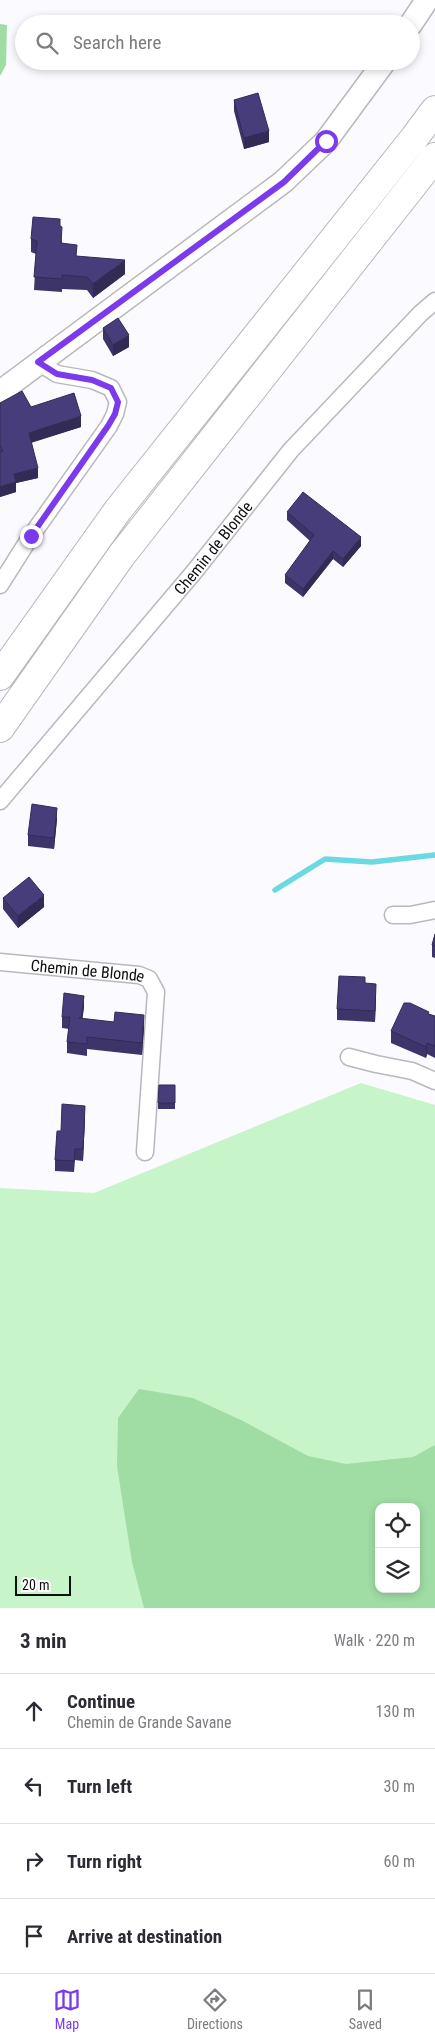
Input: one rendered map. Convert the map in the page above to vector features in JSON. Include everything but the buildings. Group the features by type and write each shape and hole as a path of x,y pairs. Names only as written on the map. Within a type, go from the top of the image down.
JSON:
{"highway":[{"path":"0,676 118,510 435,110"},
{"path":"0,728 121,556 435,156"}],"street":[{"path":"417,15 426,0"},
{"path":"0,392 38,362 284,182 326,141 378,70"},
{"name":"Chemin de Blonde","path":"0,801 194,572 290,450 420,314 435,302"},
{"path":"0,585 31,536 108,426 115,414 118,402 111,388 92,380 57,374 38,362"},
{"path":"393,915 410,915 435,910"},
{"name":"Chemin de Blonde","path":"0,962 139,974 149,980 156,992 145,1152"},
{"path":"349,1057 412,1071 435,1081"}],"green space":[{"path":"0,24 7,25 6,65 0,76"},
{"path":"361,1083 435,1105 435,1608 0,1608 0,1188 94,1193"},
{"path":"139,1389 193,1398 243,1421 308,1456 346,1464 413,1457 435,1445 435,1608 144,1608 132,1562 117,1466 118,1418"}],"waterway":[{"path":"275,890 325,859 372,862 435,855"}],"route":[{"path":"31,536 108,426 115,414 118,402 111,388 92,380 57,374 38,362 284,182 326,141"}]}
